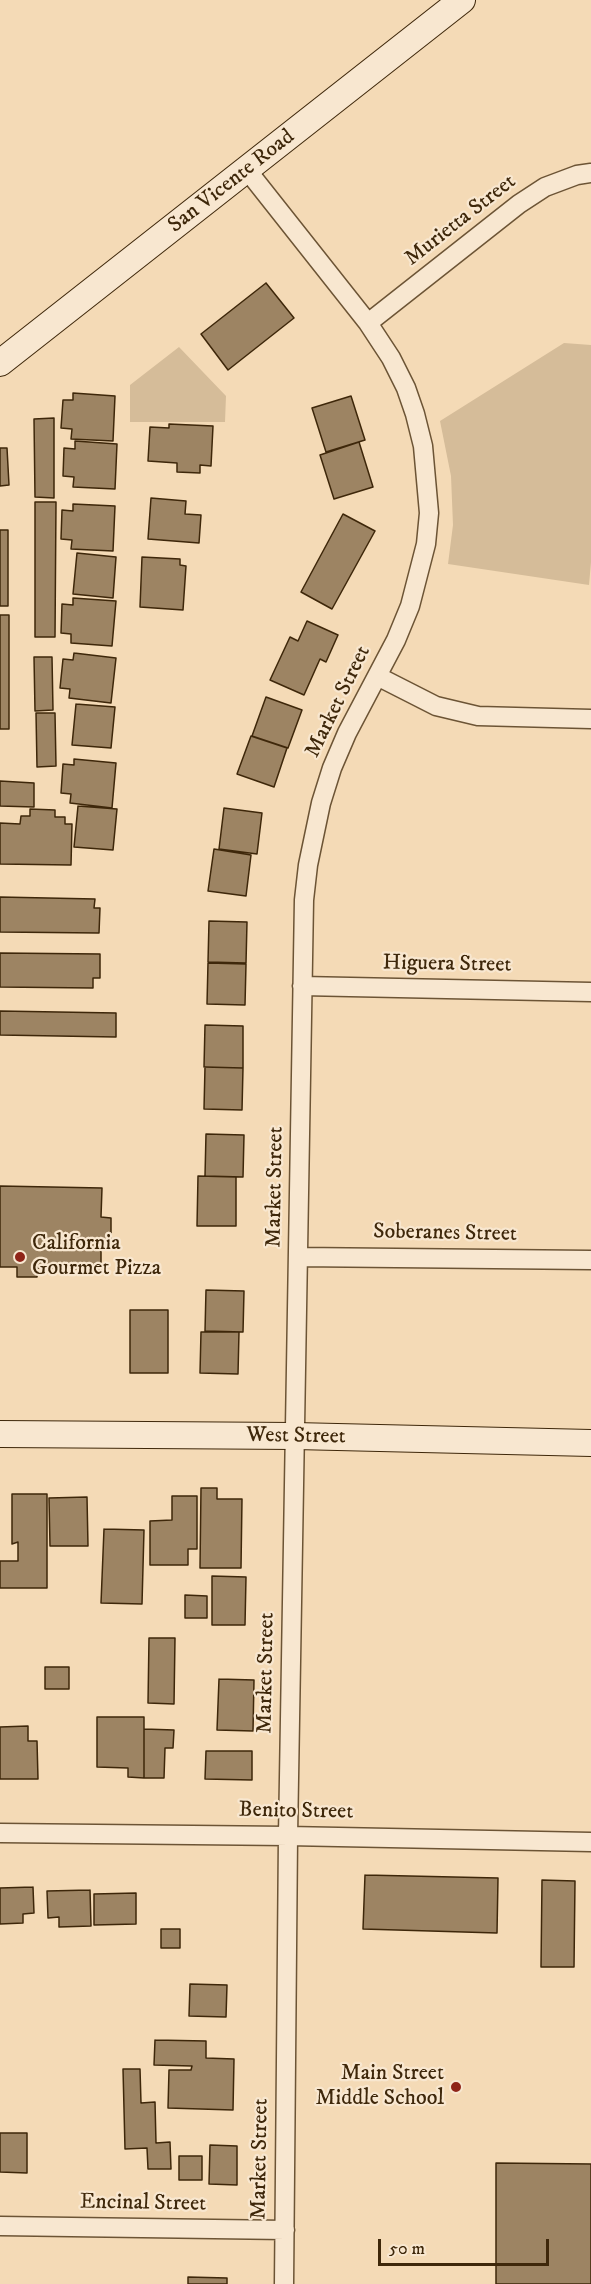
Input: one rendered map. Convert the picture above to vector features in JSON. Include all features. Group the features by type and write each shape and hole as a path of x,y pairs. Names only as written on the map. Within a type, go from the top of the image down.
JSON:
{"street":[{"name":"San Vicente Road","path":"0,363 462,0"},
{"name":"Market Street","path":"247,170 369,323 391,358 406,388 423,446 429,513 426,544 410,606 332,768 321,803 310,855 304,900 288,1836 284,2284"},
{"name":"Murietta Street","path":"369,323 519,204 545,187 577,175 591,173"},
{"path":"377,676 436,706 478,716 591,719"},
{"name":"Higuera Street","path":"302,986 591,992"},
{"name":"Soberanes Street","path":"299,1257 591,1260"},
{"name":"West Street","path":"0,1434 295,1436 591,1443"},
{"name":"Benito Street","path":"0,1833 591,1842"},
{"name":"Encinal Street","path":"0,2226 285,2230"}],"shaded area":[{"path":"564,343 591,345 591,562 589,585 448,564 453,525 451,476 440,421"},
{"path":"179,347 226,396 225,422 130,422 130,385"}],"building":[{"path":"266,283 294,318 228,370 201,334"},
{"path":"73,393 115,396 113,441 71,439 72,429 61,428 63,400 73,400"},
{"path":"351,396 365,440 326,452 312,408"},
{"path":"54,418 54,498 35,497 34,419"},
{"path":"169,424 213,426 211,466 200,465 200,473 177,472 177,463 148,461 150,427 169,428"},
{"path":"75,441 117,444 115,489 73,487 74,477 63,476 64,448 75,449"},
{"path":"359,442 373,487 334,499 320,455"},
{"path":"0,448 7,448 9,485 0,486"},
{"path":"151,498 186,501 185,514 201,515 199,543 148,539"},
{"path":"35,502 56,502 55,637 35,637"},
{"path":"73,504 115,506 113,551 71,549 72,540 61,539 62,510 73,511"},
{"path":"343,514 375,531 332,609 301,592"},
{"path":"0,530 8,530 8,606 0,606"},
{"path":"77,553 116,557 113,598 73,594"},
{"path":"142,557 180,559 180,565 186,566 183,610 140,607"},
{"path":"73,598 116,601 112,646 71,643 71,634 61,633 62,604 73,605"},
{"path":"0,615 9,615 9,729 0,729"},
{"path":"307,621 338,635 326,662 320,659 304,695 270,680 290,637 298,641"},
{"path":"74,653 116,658 111,703 69,698 70,689 60,688 63,659 73,660"},
{"path":"34,657 52,657 53,710 35,711"},
{"path":"266,697 302,710 288,748 252,736"},
{"path":"76,704 115,707 111,748 72,745"},
{"path":"36,713 55,713 56,766 37,767"},
{"path":"251,736 287,748 274,787 237,774"},
{"path":"74,759 116,763 112,808 70,803 71,794 61,793 63,764 74,765"},
{"path":"0,781 34,783 34,807 0,806"},
{"path":"78,806 117,809 113,850 74,847"},
{"path":"224,808 262,813 257,854 219,849"},
{"path":"30,809 55,810 55,817 65,817 65,824 72,824 71,865 0,864 0,823 20,824 21,816 30,816"},
{"path":"214,849 251,855 246,896 208,891"},
{"path":"0,897 95,899 94,908 100,908 99,933 0,932"},
{"path":"209,921 247,922 246,963 208,962"},
{"path":"0,953 100,954 100,978 93,978 93,988 0,987"},
{"path":"208,963 246,964 245,1005 207,1004"},
{"path":"0,1011 116,1013 116,1037 0,1035"},
{"path":"205,1025 243,1026 243,1068 204,1067"},
{"path":"205,1067 243,1068 242,1110 204,1109"},
{"path":"206,1134 244,1135 243,1177 205,1176"},
{"path":"198,1176 236,1177 236,1226 197,1226"},
{"path":"0,1186 102,1188 101,1217 111,1218 111,1248 101,1247 101,1269 37,1268 37,1277 17,1277 17,1267 0,1267"},
{"path":"206,1290 244,1291 243,1332 205,1331"},
{"path":"130,1310 168,1310 168,1373 130,1373"},
{"path":"201,1332 239,1332 238,1374 200,1373"},
{"path":"201,1488 217,1488 217,1499 242,1499 241,1568 200,1568"},
{"path":"12,1494 47,1494 47,1588 0,1588 0,1561 18,1561 18,1542 12,1544"},
{"path":"172,1496 197,1496 197,1549 188,1549 188,1565 150,1565 150,1521 172,1520"},
{"path":"87,1497 88,1546 50,1546 49,1498"},
{"path":"104,1529 144,1530 142,1604 101,1603"},
{"path":"212,1576 246,1577 245,1625 212,1625"},
{"path":"185,1595 207,1596 207,1618 185,1618"},
{"path":"149,1638 175,1638 174,1704 148,1703"},
{"path":"45,1667 69,1667 69,1689 45,1689"},
{"path":"219,1679 254,1680 253,1731 217,1730"},
{"path":"97,1717 144,1717 144,1778 128,1777 128,1768 97,1767"},
{"path":"28,1726 28,1741 37,1741 38,1779 0,1779 0,1727"},
{"path":"144,1729 174,1730 173,1748 165,1748 164,1778 144,1778"},
{"path":"206,1751 252,1751 252,1780 205,1779"},
{"path":"365,1875 498,1878 497,1933 363,1929"},
{"path":"542,1880 575,1881 574,1967 541,1967"},
{"path":"33,1887 34,1913 23,1914 23,1923 0,1924 0,1888"},
{"path":"90,1890 91,1926 59,1927 59,1917 48,1918 47,1891"},
{"path":"136,1893 136,1924 94,1925 94,1894"},
{"path":"161,1929 180,1929 180,1948 161,1948"},
{"path":"190,1984 227,1985 226,2017 189,2016"},
{"path":"155,2040 206,2041 206,2058 234,2059 233,2110 168,2108 169,2070 191,2070 192,2066 154,2065"},
{"path":"123,2069 140,2069 141,2103 155,2102 156,2143 170,2142 171,2169 148,2169 147,2148 125,2149"},
{"path":"0,2133 27,2133 27,2173 0,2172"},
{"path":"210,2145 237,2146 237,2185 209,2184"},
{"path":"179,2156 202,2156 202,2180 179,2180"},
{"path":"496,2163 591,2164 591,2284 496,2284"},
{"path":"188,2277 227,2278 227,2284 188,2284"}],"place":[{"name":"California Gourmet Pizza","path":"20,1257"},
{"name":"Main Street Middle School","path":"456,2087"}]}
